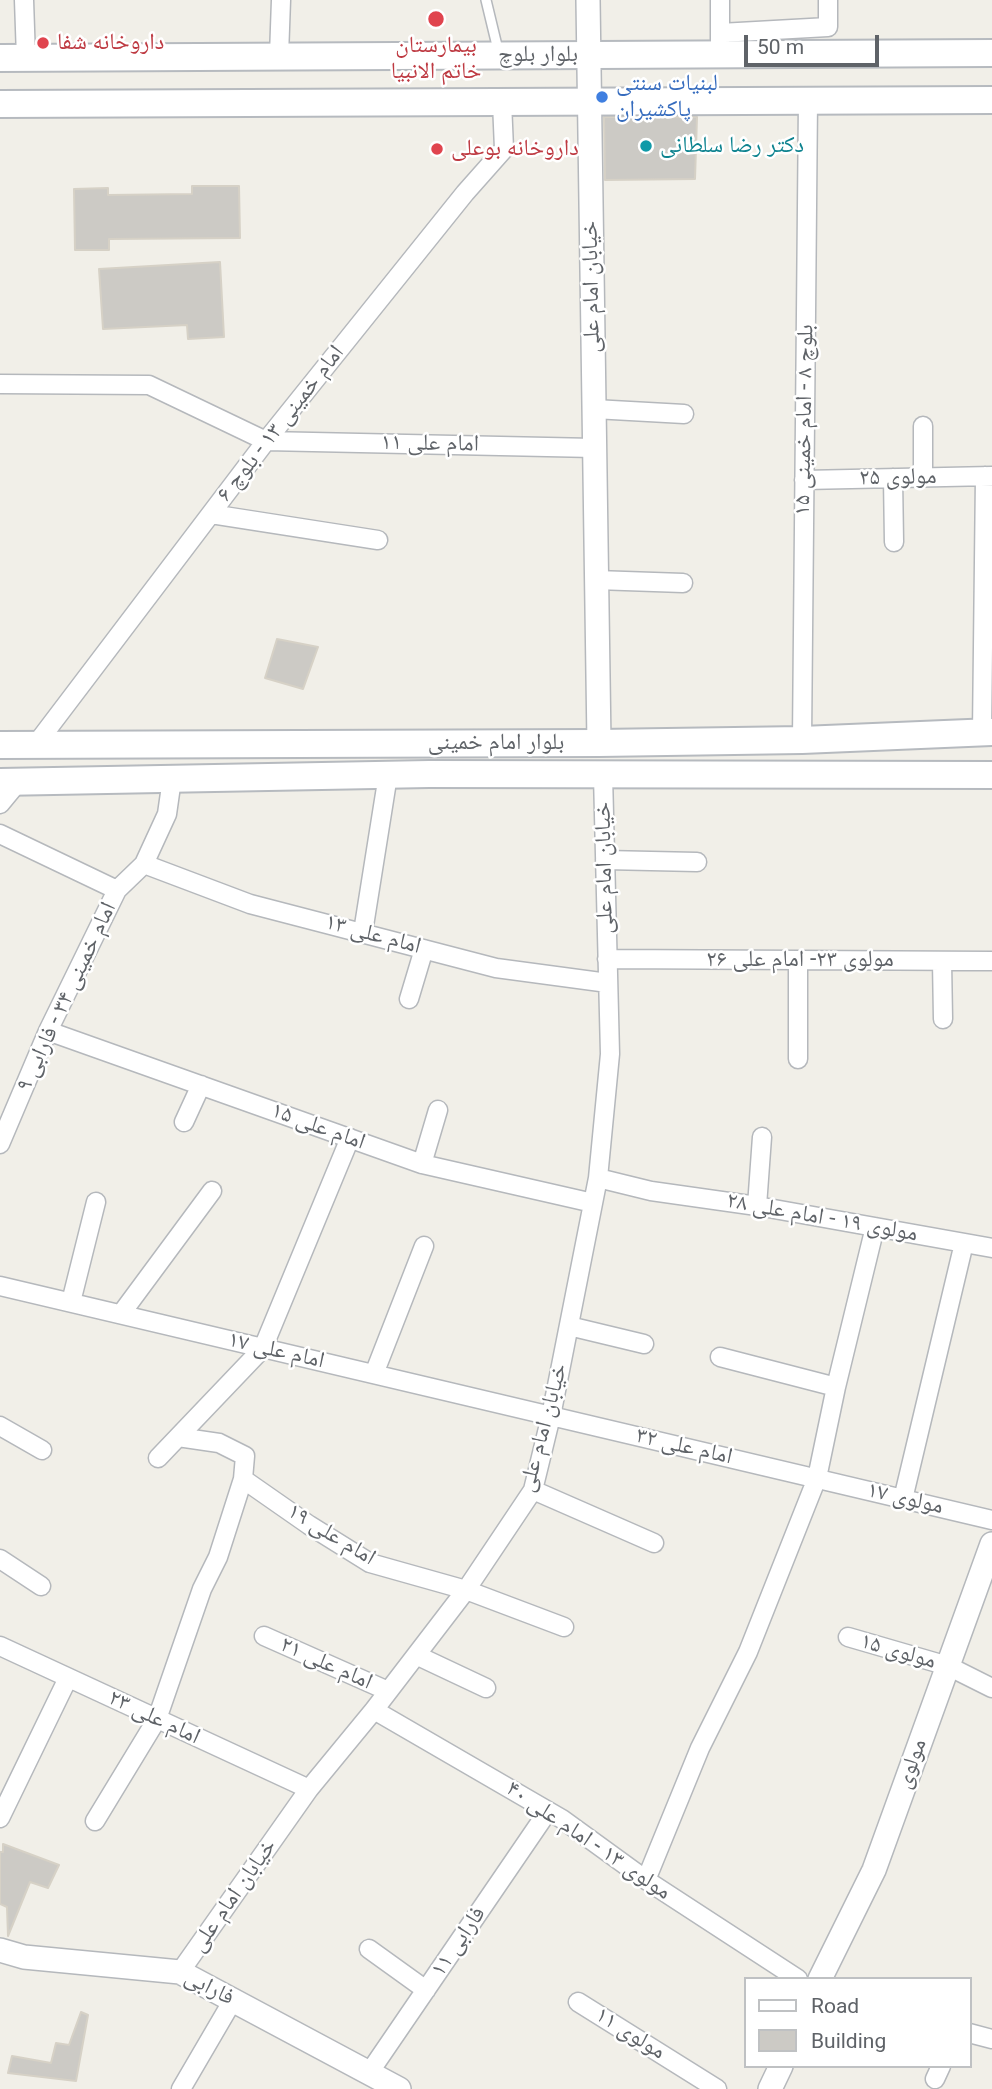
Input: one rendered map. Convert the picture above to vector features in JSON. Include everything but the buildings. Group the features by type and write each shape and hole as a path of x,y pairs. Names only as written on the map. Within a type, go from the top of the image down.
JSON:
{"main road":[{"name":"بلوار بلوچ","path":"13,58 588,55 720,43 992,52"},
{"name":"بلوار بلوچ","path":"0,104 992,100"},
{"name":"بلوار امام خمینی","path":"0,745 599,743 802,740 987,732"},
{"path":"599,743 603,775"},
{"name":"بلوار امام خمینی","path":"10,781 388,775 992,775"}],"street":[{"path":"13,58 24,0"},
{"path":"279,56 281,0"},
{"name":"خیابان امام علی","path":"588,0 599,743"},
{"path":"720,0 720,43 828,27 828,0"},
{"name":"بلوچ ۸ - امام خمینی ۱۵","path":"802,740 808,100"},
{"name":"امام خمینی ۱۳ - بلوچ ۶","path":"37,743 266,441 465,193 504,149 502,102"},
{"path":"0,384 149,385 266,441"},
{"path":"594,409 684,414"},
{"path":"923,426 923,477"},
{"name":"امام علی ۱۱","path":"266,441 594,448"},
{"path":"987,732 989,476"},
{"name":"مولوی ۲۵","path":"804,480 989,476"},
{"path":"893,478 894,542"},
{"path":"211,514 378,540"},
{"path":"597,580 683,583"},
{"path":"363,932 388,775"},
{"name":"خیابان امام علی","path":"180,1972 309,1789 466,1590 533,1490 551,1416 598,1178 610,1054 603,775"},
{"name":"امام خمینی ۳۴ - فارابی ۹","path":"0,1144 7,1105 48,1031 117,890 144,864 167,814 172,779"},
{"path":"0,804 10,781"},
{"path":"0,834 117,890"},
{"path":"605,860 696,862"},
{"name":"امام علی ۱۳","path":"144,864 250,904 496,968 608,983"},
{"path":"409,999 424,948"},
{"name":"مولوی ۲۳- امام علی ۲۶","path":"607,959 992,961"},
{"path":"798,960 798,1059"},
{"path":"942,961 943,1019"},
{"name":"امام علی ۱۵","path":"48,1031 422,1164 593,1203"},
{"path":"184,1122 201,1085"},
{"path":"422,1164 438,1110"},
{"path":"757,1206 762,1137"},
{"path":"158,1458 263,1348 350,1138"},
{"name":"مولوی ۱۹ - امام علی ۲۸","path":"598,1178 651,1191 757,1206 992,1248"},
{"path":"121,1314 212,1191"},
{"path":"71,1302 96,1202"},
{"path":"646,1880 699,1748 748,1653 817,1479 836,1387 875,1227"},
{"path":"903,1499 964,1243"},
{"path":"374,1374 424,1246"},
{"name":"امام علی ۱۷","path":"0,1286 551,1416"},
{"path":"569,1326 644,1344"},
{"path":"720,1357 836,1387"},
{"name":"امام علی ۳۲","path":"551,1416 817,1479"},
{"path":"0,1426 42,1451"},
{"path":"95,1821 157,1719 202,1589 218,1557 243,1479 245,1456 219,1443 178,1437"},
{"name":"امام علی ۱۹","path":"243,1479 370,1563 466,1590 564,1627"},
{"name":"مولوی ۱۷","path":"817,1479 992,1520"},
{"path":"533,1490 654,1543"},
{"name":"مولوی","path":"821,1977 874,1870 992,1544"},
{"path":"0,1559 41,1586"},
{"name":"امام علی ۲۱","path":"264,1636 388,1691"},
{"name":"مولوی ۱۵","path":"848,1637 948,1666 992,1688"},
{"name":"امام علی ۲۳","path":"0,1646 309,1789"},
{"path":"416,1655 486,1688"},
{"path":"0,1818 68,1678"},
{"name":"مولوی ۱۳ - امام علی ۴۰","path":"374,1710 548,1811 646,1880 794,1977"},
{"name":"فارابی ۱۱","path":"369,2073 548,1811"},
{"path":"369,1949 426,1990"},
{"name":"فارابی","path":"0,1950 24,1957 180,1972 399,2089"},
{"path":"181,2089 233,2000"},
{"name":"مولوی ۱۱","path":"578,2002 716,2089"},
{"path":"971,2034 992,2039"},
{"path":"770,2089 779,2068"}],"lane":[{"path":"486,0 499,55"}],"place":[{"name":"بیمارستان خاتم الانبیا","path":"436,19"},
{"name":"داروخانه شفا","path":"43,43"},
{"name":"لبنیات سنتی پاکشیران","path":"602,97"},
{"name":"دکتر رضا سلطانی","path":"646,146"},
{"name":"داروخانه بوعلی","path":"437,149"}]}
